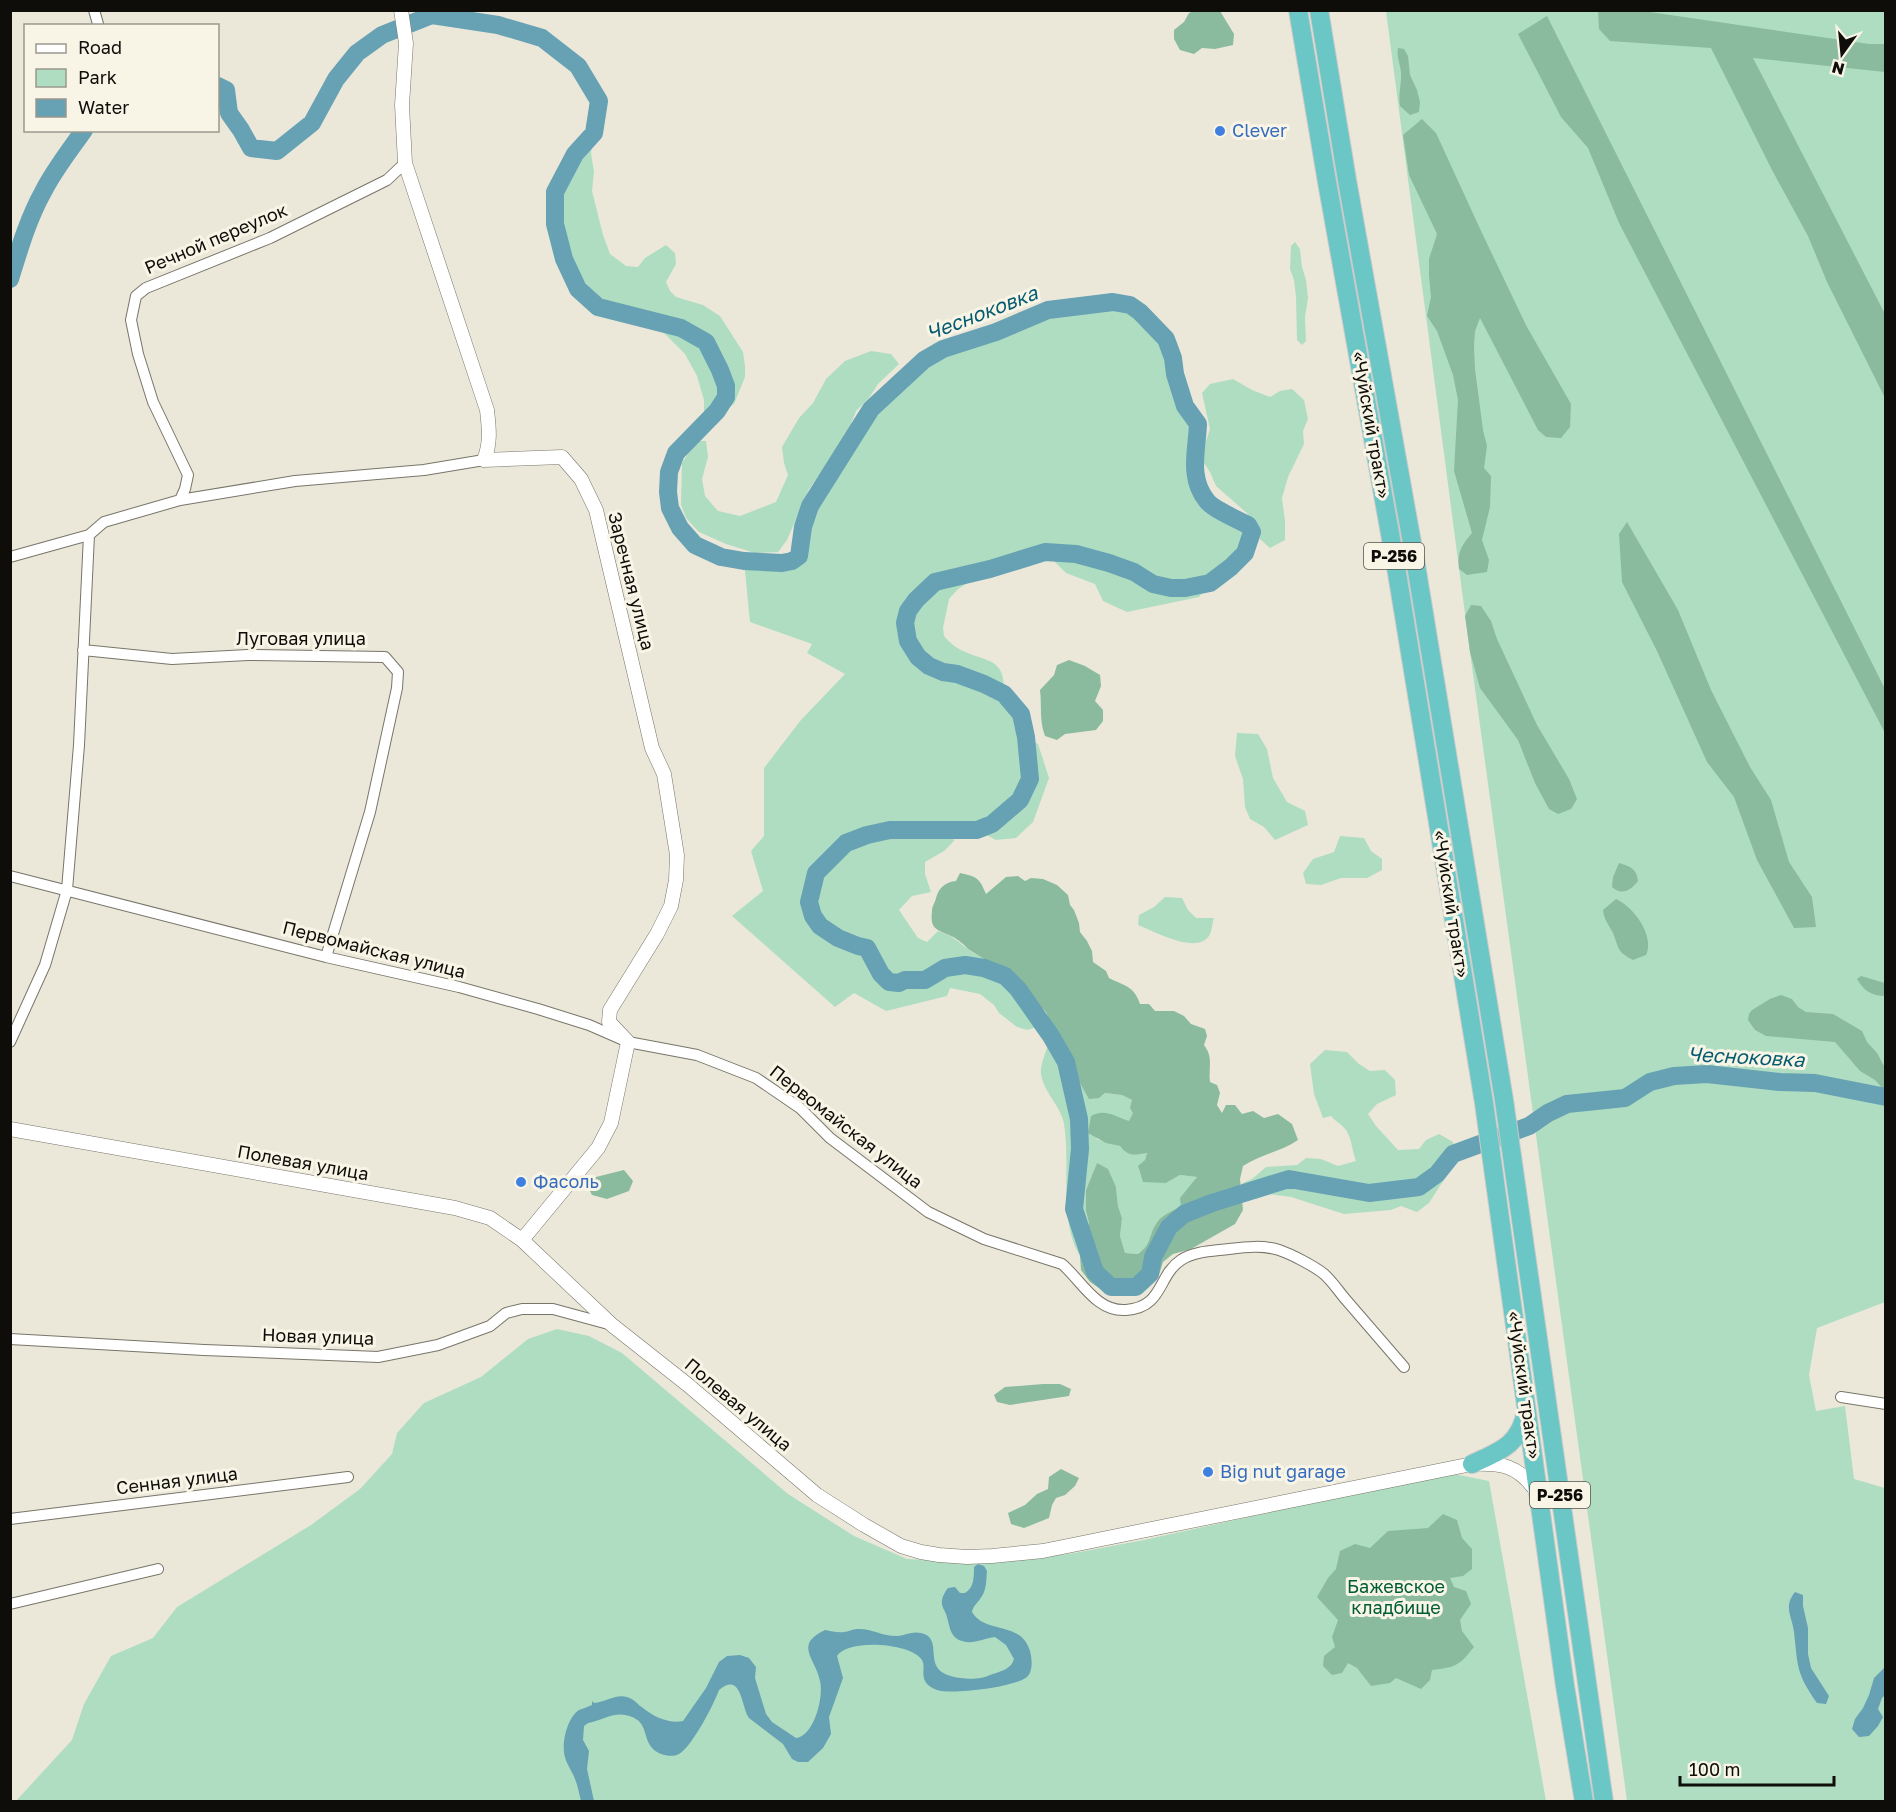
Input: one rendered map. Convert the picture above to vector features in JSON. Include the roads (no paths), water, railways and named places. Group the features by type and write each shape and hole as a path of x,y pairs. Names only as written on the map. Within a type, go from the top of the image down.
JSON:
{"highway":[{"name":"«Чуйский тракт»","path":"1298,10 1396,567 1484,1103 1565,1686 1584,1802"},
{"name":"«Чуйский тракт»","path":"1319,10 1416,565 1504,1100 1604,1802"},
{"path":"1472,1464 1503,1450 1515,1439 1524,1423 1527,1404"}],"street":[{"path":"94,10 98,24"},
{"path":"401,10 406,43 402,105 405,163 487,410 490,437 484,460"},
{"name":"Речной переулок","path":"180,500 188,475 153,402 138,354 131,320 136,296 146,288 270,238 341,204 387,180 405,163"},
{"name":"Заречная улица","path":"10,557 89,535 104,522 180,500 295,481 424,470 484,460 562,457 581,480 596,510 652,748 664,774 677,855 676,880 671,906 657,934 610,1010 609,1022 628,1042"},
{"path":"10,1042 45,965 67,890 79,745 89,535"},
{"name":"Луговая улица","path":"83,650 172,659 248,655 385,657 398,672 397,688 370,812 326,957"},
{"name":"Первомайская улица","path":"10,876 326,957 459,987 589,1025 628,1042 697,1054 756,1078 800,1108 830,1138 928,1212 984,1239 1062,1264 1072,1272 1088,1293 1114,1308 1126,1310 1142,1306 1154,1298 1162,1287 1166,1275 1180,1260 1193,1255 1244,1247 1281,1250 1322,1272 1404,1367"},
{"path":"522,1240 598,1148 611,1123 628,1042"},
{"name":"Полевая улица","path":"10,1129 455,1208 490,1218 522,1240 612,1325 817,1495 901,1546 930,1553 967,1557 1017,1555 1043,1551 1472,1464 1497,1464 1513,1468 1526,1477 1540,1496"},
{"name":"Новая улица","path":"10,1339 378,1357 438,1345 490,1326 506,1313 522,1309 537,1307 553,1309 612,1325"},
{"path":"1841,1397 1886,1404"},
{"name":"Сенная улица","path":"10,1519 348,1477"},
{"path":"10,1604 158,1569"}],"water":[{"path":"978,1564 984,1566 987,1571 986,1583 984,1593 972,1612 984,1623 1009,1630 1023,1639 1028,1646 1031,1658 1031,1671 1027,1677 1010,1684 983,1689 937,1690 926,1683 922,1660 916,1654 880,1645 866,1645 843,1650 837,1656 843,1678 829,1717 831,1734 823,1748 808,1762 798,1762 792,1759 783,1744 749,1718 740,1693 732,1685 727,1685 719,1690 708,1715 690,1743 679,1754 673,1756 653,1749 642,1725 633,1717 621,1714 584,1726 583,1740 589,1751 587,1769 594,1801 581,1801 564,1752 566,1732 571,1719 579,1710 592,1705 592,1701 594,1703 623,1696 632,1699 657,1717 683,1721 706,1688 719,1662 727,1656 740,1655 749,1658 756,1667 755,1678 766,1714 772,1722 796,1738 808,1730 819,1706 820,1681 808,1647 815,1636 825,1630 847,1632 862,1629 893,1636 915,1632 927,1635 932,1642 937,1667 945,1674 956,1677 982,1678 1006,1669 1014,1659 1006,1645 995,1637 970,1642 958,1639 951,1630 942,1606 943,1597 948,1588 955,1587 960,1593 968,1591 973,1582 974,1567"},
{"path":"1795,1592 1803,1595 1808,1628 1808,1654 1811,1668 1829,1696 1826,1704 1817,1703 1799,1669 1789,1612 1791,1597"},
{"path":"1885,1667 1885,1695 1878,1709 1883,1717 1869,1736 1859,1737 1852,1729 1855,1719 1863,1708 1874,1678"}],"waterway":[{"name":"Чесноковка","path":"219,86 226,90 229,113 251,148 277,151 312,123 336,79 357,53 382,35 432,15 498,25 542,38 578,66 599,101 594,133 575,154 555,192 555,224 564,259 578,289 598,307 681,328 706,342 726,386 726,397 717,411 676,453 669,472 668,492 670,508 680,528 695,545 721,557 782,563 792,561 799,556 803,527 810,506 871,409 924,360 943,349 996,332 1048,310 1113,302 1130,305 1166,339 1185,406 1198,424 1195,464 1197,483 1210,504 1248,525 1252,532 1245,553 1210,583 1185,588 1153,584 1134,572 1076,554 1045,552 990,569 935,582 908,611 905,623 908,641 918,657 929,666 984,684 1004,694 1021,714 1030,779 1020,800 992,824 977,830 890,830 846,843 816,873 809,902 813,916 820,926 838,938 867,948 881,974 889,982 925,980 945,968 965,965 984,968 1005,976 1018,989 1066,1062 1079,1119 1080,1149 1074,1209 1095,1272 1111,1287 1136,1287 1150,1274 1153,1257 1169,1227 1184,1214 1212,1203 1289,1179 1369,1193 1419,1187 1437,1174 1453,1154 1529,1126 1567,1104 1625,1098 1650,1082 1674,1076 1707,1074 1780,1082 1815,1083 1886,1097"},
{"name":"Чесноковка","path":"10,279 24,235 38,202 62,160 83,132"}],"place":[{"name":"Clever","path":"1220,131"},
{"name":"Фасоль","path":"521,1182"},
{"name":"Big nut garage","path":"1208,1472"}],"park label":[{"name":"Бажевское кладбище","path":"1396,1597"}]}
